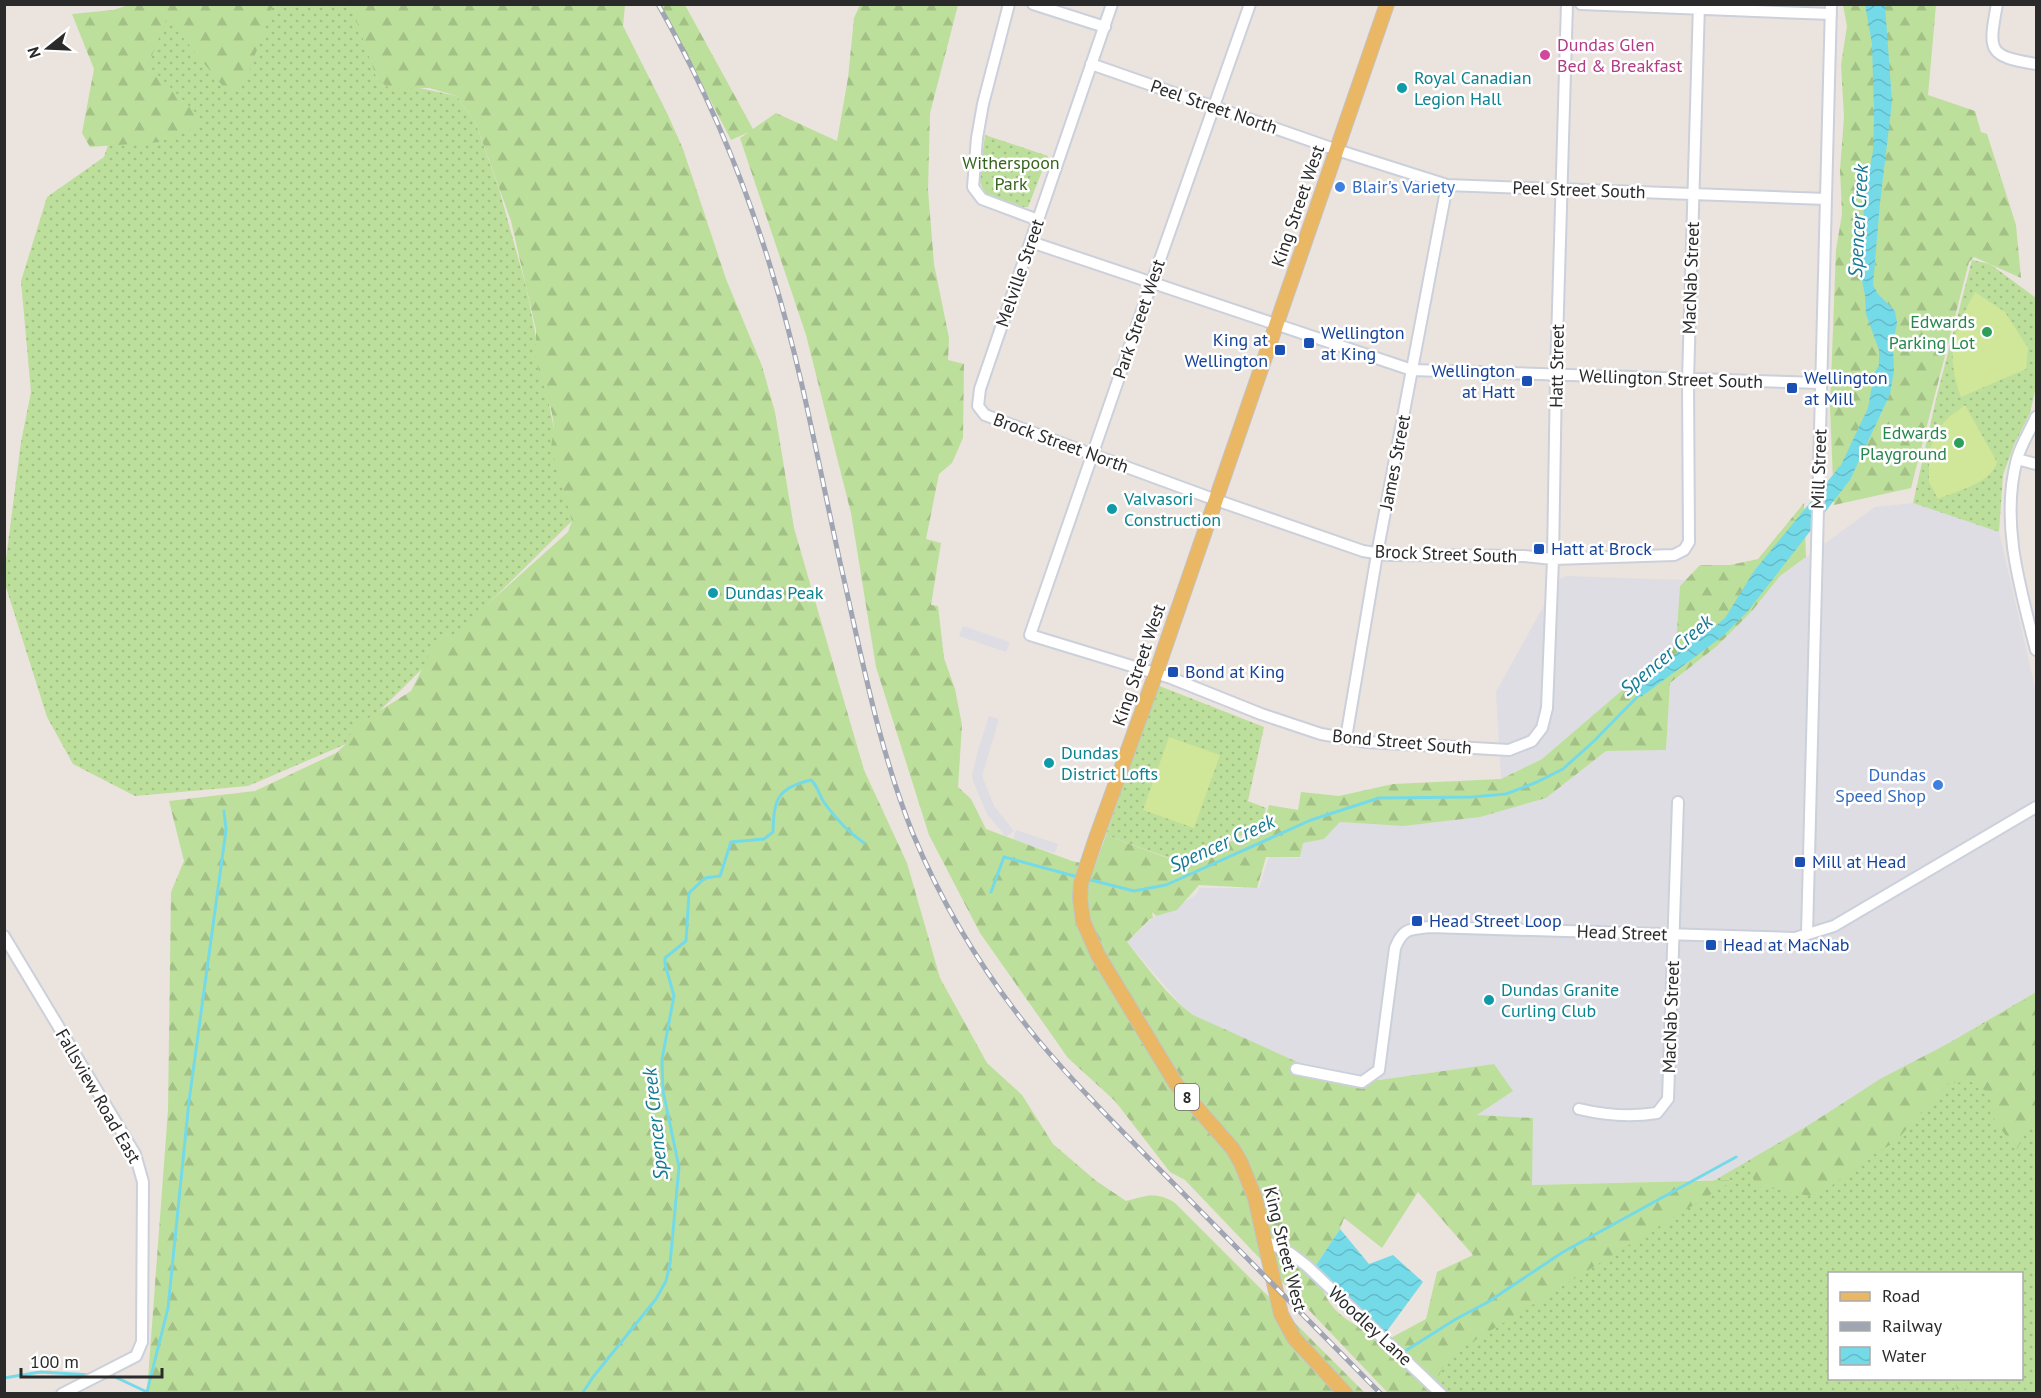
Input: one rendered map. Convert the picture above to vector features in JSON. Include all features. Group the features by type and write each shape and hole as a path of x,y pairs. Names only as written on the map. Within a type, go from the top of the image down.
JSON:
{"main road":[{"name":"King Street West","path":"1346,1394 1294,1338 1288,1328 1281,1314 1267,1242 1255,1198 1237,1156 1176,1084 1098,955 1083,921 1080,898 1081,883 1087,865 1156,674 1387,4"}],"street":[{"path":"1009,4 983,104 977,138 973,187 982,199 1038,220"},
{"path":"1033,4 1105,27"},
{"name":"Melville Street","path":"978,406 981,389 1112,4"},
{"name":"Park Street West","path":"1030,635 1250,4"},
{"name":"Hatt Street","path":"1542,728 1547,708 1553,559 1567,4"},
{"path":"1581,4 1831,9"},
{"path":"1997,4 1991,37 1993,48 2000,56 2037,64"},
{"name":"MacNab Street","path":"1684,550 1689,542 1688,380 1699,7"},
{"name":"Mill Street","path":"1807,934 1831,9"},
{"name":"Peel Street North","path":"1091,64 1337,150"},
{"name":"Peel Street South","path":"1337,150 1447,185 1826,199"},
{"name":"James Street","path":"1346,738 1377,555 1447,185"},
{"name":"Wellington Street South","path":"1031,242 1412,370 1821,383"},
{"name":"Brock Street North","path":"978,406 985,415 1216,500"},
{"path":"2037,417 2017,459 2012,482 2010,522 2014,557 2037,650"},
{"path":"2017,459 2037,464"},
{"name":"Brock Street South","path":"1216,500 1377,555 1524,556 1553,559 1674,555 1684,550"},
{"name":"Bond Street South","path":"1030,635 1156,674 1321,734 1367,742 1509,750 1532,741 1542,728"},
{"name":"MacNab Street","path":"1579,1109 1605,1114 1657,1113 1668,1099 1678,802"},
{"name":"Head Street","path":"1296,1069 1362,1082 1379,1070 1395,948 1399,936 1408,930 1430,927 1795,938 1834,926 2037,807"},
{"name":"Fallsview Road East","path":"4,936 135,1154 143,1182 142,1342 136,1356 62,1394"},
{"name":"Woodley Lane","path":"1267,1242 1290,1253 1306,1266 1441,1394"}],"shaded area":[{"path":"1913,503 1999,532 2036,692 2036,992 1715,1180 1532,1185 1476,1116 1494,1064 1379,1080 1313,1069 1197,1018 1185,1009 1127,942 1153,918 1195,896 1200,888 1259,888 1269,857 1303,858 1300,857 1303,843 1324,839 1340,822 1403,826 1546,798 1606,751 1666,750 1670,683 1717,646 1752,611 1780,576 1875,507"},
{"path":"1566,576 1685,580 1680,586 1677,644 1542,759 1501,779 1496,692 1558,580"},
{"path":"963,626 1010,642 1006,652 959,636"},
{"path":"989,716 999,719 982,776 994,806 1014,831 1006,837 987,814 972,774"},
{"path":"1016,830 1058,844 1055,853 1013,840"}],"green space":[{"path":"132,4 273,5 247,77 230,95 167,18 148,65 200,117 194,128 160,142 90,147 82,133 94,69 72,14 113,10"},
{"path":"136,5 352,5 377,79 457,96 476,124 499,189 526,286 572,521 346,744 248,786 135,796 73,764 47,717 5,584 5,567 21,442 31,392 21,281 47,197 104,157 153,11"},
{"path":"351,5 625,5 623,26 683,149 726,279 762,366 775,412 794,528 864,770 907,863 940,978 987,1063 1022,1095 1053,1144 1095,1180 1126,1201 1157,1196 1175,1203 1365,1393 144,1394 147,1392 168,1110 171,892 184,861 169,801 255,791 336,753 346,744 354,727 411,691 431,651 443,639 452,636 568,532 572,521 551,447 554,428 552,413 536,360 536,330 511,221 476,124 457,96 429,88 389,88 377,79"},
{"path":"661,5 685,5 753,129 776,113 837,141 848,78 854,18 860,5 958,5 930,113 928,190 934,264 949,338 948,360 964,364 963,438 952,463 939,474 926,539 941,543 931,605 938,606 944,658 955,689 962,725 958,787 971,799 986,829 1072,861 1095,866 1106,835 1178,862 1262,829 1269,805 1298,810 1301,792 1339,796 1393,784 1501,779 1542,759 1676,644 1680,586 1700,565 1730,565 1758,559 1804,503 1806,557 1780,576 1752,611 1717,646 1670,683 1666,750 1606,751 1546,798 1480,817 1403,826 1340,822 1324,839 1303,843 1300,857 1266,857 1257,888 1199,885 1177,910 1156,916 1152,912 1153,918 1127,942 1166,990 1193,1015 1313,1069 1379,1080 1494,1064 1513,1091 1477,1115 1533,1118 1532,1185 1734,1180 1456,1352 1439,1375 1440,1393 1388,1393 1185,1180 1170,1172 1115,1101 1068,1058 980,933 929,835 876,667 851,513 806,335 740,138 749,132 731,140","holes":["1418,1192 1473,1255 1437,1272 1426,1319 1385,1341 1348,1320 1331,1305 1320,1281 1316,1265 1340,1229 1344,1218 1382,1248"]},
{"path":"1843,5 1936,5 1928,95 1975,111 1981,132 1987,134 2016,225 2021,278 1974,257 1969,262 1911,488 1834,505 1830,407 1836,250 1842,214 1840,170 1844,117 1841,65 1847,26"},
{"name":"Witherspoon Park","path":"985,135 1048,156 1028,207 985,193 979,180"},
{"path":"1972,260 1990,264 2036,298 2036,387 2030,413 2014,445 2003,475 1999,532 1913,503 1936,399"},
{"name":"Edwards Parking Lot","path":"1975,292 2005,312 2028,348 2026,369 1961,397 1953,368 1954,343 1961,319"},
{"name":"Edwards Playground","path":"1965,405 1997,462 1988,476 1963,490 1938,499 1929,482 1929,454 1936,431"},
{"path":"1157,685 1264,727 1248,801 1266,808 1261,828 1177,861 1106,835"},
{"path":"1169,737 1220,755 1194,828 1143,810"},
{"path":"2036,992 2036,1393 1431,1394 1401,1364"},
{"path":"2036,993 2036,1113 2017,1149 1995,1122 1989,1093 1971,1082 1948,1083 1895,1142 1866,1159 1821,1194 1809,1196 1756,1185 1747,1165 1880,1079 1974,1030"},
{"path":"1955,1380 1968,1380 1970,1386 1963,1391 1957,1389"}],"water":[{"path":"1865,5 1885,5 1892,102 1873,285 1878,294 1895,311 1897,323 1893,344 1894,371 1890,394 1850,480 1748,611 1723,636 1641,697 1633,688 1694,639 1708,632 1725,618 1754,571 1841,465 1868,408 1874,374 1879,365 1879,350 1866,314 1862,281 1864,196 1873,151 1874,114 1872,44"},
{"path":"1340,1229 1369,1264 1393,1255 1423,1282 1384,1335 1316,1265"}],"waterway":[{"name":"Spencer Creek","path":"1087,879 1134,891 1166,885 1311,820 1379,798 1472,797 1506,794 1563,769 1642,692"},
{"name":"Spencer Creek","path":"582,1394 656,1299 666,1281 670,1264 679,1167 663,1091 662,1059 674,996 665,958 686,941 689,893 705,878 720,876 731,842 764,839 773,832 776,803 784,791 800,783 811,780 834,815 864,843"},
{"path":"108,1375 147,1392 168,1308 189,1101 226,830 224,811"},
{"name":"Spencer Creek","path":"991,892 1004,857 1078,877"},
{"path":"1402,1353 1488,1302 1563,1252 1736,1157"},
{"path":"4,1378 40,1372 92,1375"}],"railway":[{"path":"658,4 693,70 724,138 763,243 802,384 855,631 880,734 913,834 938,889 968,942 1001,992 1054,1059 1381,1394"}],"place":[{"name":"Dundas Glen Bed & Breakfast","path":"1545,55"},
{"name":"Royal Canadian Legion Hall","path":"1402,88"},
{"name":"Blair's Variety","path":"1340,187"},
{"name":"Edwards Parking Lot","path":"1987,332"},
{"name":"Wellington at King","path":"1309,343"},
{"name":"King at Wellington","path":"1280,350"},
{"name":"Wellington at Hatt","path":"1527,381"},
{"name":"Wellington at Mill","path":"1792,388"},
{"name":"Edwards Playground","path":"1959,443"},
{"name":"Valvasori Construction","path":"1112,509"},
{"name":"Hatt at Brock","path":"1539,549"},
{"name":"Dundas Peak","path":"713,593"},
{"name":"Bond at King","path":"1173,672"},
{"name":"Dundas District Lofts","path":"1049,763"},
{"name":"Dundas Speed Shop","path":"1938,785"},
{"name":"Mill at Head","path":"1800,862"},
{"name":"Head Street Loop","path":"1417,921"},
{"name":"Head at MacNab","path":"1711,945"},
{"name":"Dundas Granite Curling Club","path":"1489,1000"}]}
